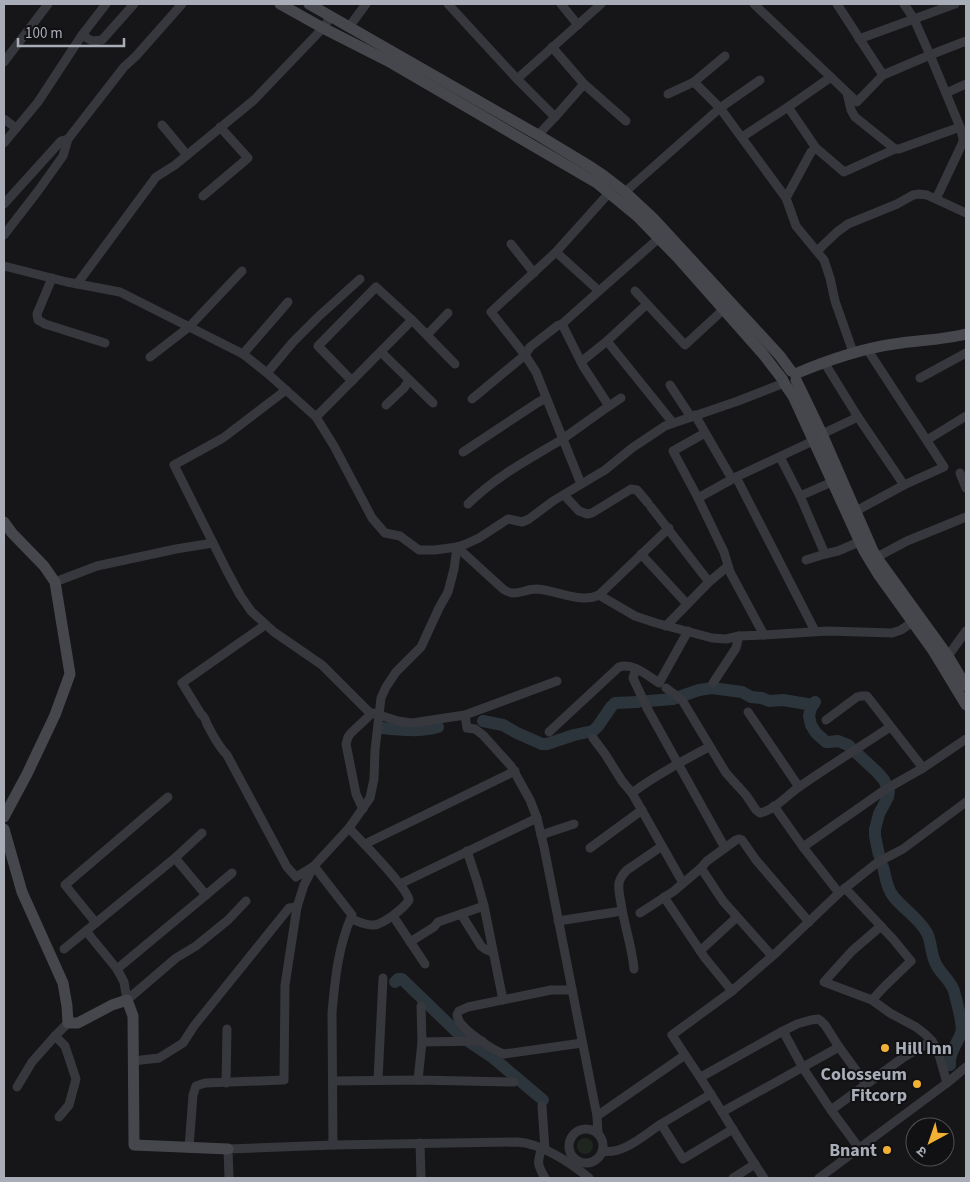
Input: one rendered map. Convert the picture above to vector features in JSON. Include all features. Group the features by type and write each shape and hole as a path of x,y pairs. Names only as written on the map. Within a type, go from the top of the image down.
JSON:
{"street":[{"path":"4,62 48,4"},
{"path":"4,143 38,102 82,35 106,4"},
{"path":"82,35 92,41 102,40 134,4"},
{"path":"4,235 63,156 68,139 124,67 182,4"},
{"path":"280,4 388,61 587,177 610,193 659,238 724,309 784,381 818,437 877,557 966,705"},
{"path":"309,4 591,167 625,192 653,218 780,356 794,375 818,437 832,482 859,542 878,574 948,656 966,686"},
{"path":"349,27 366,4"},
{"path":"448,4 555,117"},
{"path":"561,4 578,25"},
{"path":"517,79 601,4"},
{"path":"754,4 857,102 883,75 966,41"},
{"path":"837,4 883,75"},
{"path":"904,4 914,19 930,55 963,138 936,198"},
{"path":"859,39 955,4"},
{"path":"77,284 156,177 175,165 254,100 323,28 330,16"},
{"path":"552,47 584,84 626,121"},
{"path":"668,94 694,82 725,56"},
{"path":"742,137 831,77"},
{"path":"625,192 720,108 760,80"},
{"path":"694,82 720,108 786,198 796,226 817,251 827,268 835,301 853,352"},
{"path":"538,135 584,84"},
{"path":"946,93 966,84"},
{"path":"847,93 851,110 855,117 895,149"},
{"path":"788,107 816,148 844,172 895,149 960,127"},
{"path":"4,119 16,128"},
{"path":"162,125 187,155"},
{"path":"203,196 248,158 220,127"},
{"path":"4,204 61,141 68,139"},
{"path":"786,198 811,152 816,148"},
{"path":"581,484 536,372 525,355 490,312 556,252 610,193"},
{"path":"817,251 837,232 853,221 897,204 913,195 927,195 966,212"},
{"path":"472,399 525,355 530,348 562,324 659,238"},
{"path":"511,244 534,273"},
{"path":"556,252 599,291"},
{"path":"4,266 77,284 120,292 243,354 316,417 334,446 372,518 385,533 400,536 419,550 456,547 479,538 508,520 526,521 605,470 632,448 660,430 673,423 738,401 784,381"},
{"path":"150,357 189,327 242,271"},
{"path":"52,278 37,314 38,320 45,324 105,343"},
{"path":"267,373 293,342 360,279"},
{"path":"352,381 318,346 376,287 412,320 454,364"},
{"path":"635,291 685,346 724,309"},
{"path":"243,354 288,302"},
{"path":"581,362 608,341 648,304"},
{"path":"427,335 448,313"},
{"path":"316,417 412,320"},
{"path":"562,324 581,362 609,406"},
{"path":"784,381 782,377 785,372 794,375 853,352 893,344 966,334"},
{"path":"608,341 673,423"},
{"path":"856,511 904,485 944,467 867,349"},
{"path":"381,352 433,403"},
{"path":"920,378 966,354"},
{"path":"824,362 904,485"},
{"path":"386,405 404,388 409,380"},
{"path":"670,385 705,433 734,478 815,631"},
{"path":"286,390 224,438 174,465 212,543 240,596 251,611 282,637 322,665 375,714 398,721 412,722 465,715 557,681"},
{"path":"463,452 546,398"},
{"path":"468,504 478,494 508,472 563,438 621,398"},
{"path":"698,498 734,478 858,417"},
{"path":"927,440 966,417"},
{"path":"705,433 673,451 724,552 728,566 764,635"},
{"path":"780,457 800,496 824,554"},
{"path":"960,472 966,488"},
{"path":"800,496 832,482"},
{"path":"564,495 579,511 587,514 592,513 631,490 640,492 710,582"},
{"path":"877,557 907,541 966,516"},
{"path":"4,522 44,566 55,582 70,674 27,774 4,817"},
{"path":"456,547 509,593 536,589 592,598 599,595 668,528"},
{"path":"806,560 838,551 859,542"},
{"path":"55,582 97,566 212,543"},
{"path":"189,1148 193,1095 196,1086 205,1083 284,1080 284,985 297,907 304,885 314,866 349,828 372,793 375,714 386,687 396,672 420,647 448,592 454,569 456,547"},
{"path":"641,554 687,604"},
{"path":"666,626 728,566"},
{"path":"599,595 635,616 719,639 815,631 892,633 901,630 916,619"},
{"path":"265,624 182,683 227,755 287,867 296,877 314,866"},
{"path":"549,732 619,667 625,665 636,669 660,683 688,631"},
{"path":"948,656 966,631"},
{"path":"713,683 736,648 739,636"},
{"path":"636,669 633,676 634,680 647,708 725,848"},
{"path":"666,688 679,698 726,773 746,795 758,812 764,812 774,806 799,787 890,727"},
{"path":"826,720 857,697 864,696 870,699 923,768"},
{"path":"748,712 799,787"},
{"path":"363,809 356,794 346,744 348,737 375,714"},
{"path":"465,715 468,728 484,735 515,771 537,818 572,990 598,1134"},
{"path":"593,738 632,793 683,883"},
{"path":"803,848 889,787 923,768 966,739"},
{"path":"632,793 709,747"},
{"path":"365,844 515,771"},
{"path":"96,923 65,884 168,797"},
{"path":"764,1178 701,1077 672,1035 732,991 842,891 878,862 903,849 966,802"},
{"path":"774,806 803,848 842,891 881,926 911,962 872,1000"},
{"path":"590,848 642,810"},
{"path":"400,884 537,818"},
{"path":"541,835 574,824"},
{"path":"349,828 400,884 409,900 393,916 382,923 374,925 364,924 351,919"},
{"path":"4,830 22,892 62,983 67,1006 68,1024"},
{"path":"64,949 175,858 202,833"},
{"path":"640,913 683,883 707,861 739,839 742,840 756,860 809,922"},
{"path":"634,969 633,956 622,911 620,881 627,870 662,846"},
{"path":"467,851 484,906 503,1000"},
{"path":"175,858 206,896"},
{"path":"314,866 352,915 337,965 332,1013 333,1145"},
{"path":"701,868 717,893 772,956"},
{"path":"117,969 232,873"},
{"path":"664,897 710,966 732,991"},
{"path":"17,1087 32,1062 68,1024 78,1023 112,1005 127,1000 176,958 196,946 228,920 246,901"},
{"path":"410,942 438,922 484,906"},
{"path":"134,1060 159,1058 183,1043 194,1026 289,908 297,907"},
{"path":"558,921 622,911"},
{"path":"461,914 480,944 492,952"},
{"path":"393,916 425,964"},
{"path":"700,951 737,917"},
{"path":"881,926 852,951 824,982 872,1000 921,1031 932,1041 939,1054 947,1083"},
{"path":"86,931 117,969 124,982 127,1000 133,1016 134,1145 228,1149 333,1145 524,1142 531,1143 581,1166"},
{"path":"378,1080 383,978"},
{"path":"473,1041 458,1019 459,1011 465,1008 551,990 572,990"},
{"path":"418,1080 422,1042 421,1006"},
{"path":"701,1077 783,1031 804,1022 818,1019 824,1023 866,1084"},
{"path":"226,1083 227,1029"},
{"path":"783,1031 803,1068 859,1148"},
{"path":"55,1036 65,1046 76,1079 69,1105 60,1117"},
{"path":"422,1042 473,1041 507,1054 582,1043"},
{"path":"831,1110 904,1057 932,1041"},
{"path":"722,1112 839,1047"},
{"path":"596,1116 685,1055"},
{"path":"819,1178 966,1067"},
{"path":"333,1081 514,1082"},
{"path":"602,1151 612,1152 621,1150 711,1094"},
{"path":"542,1106 544,1149 538,1163 539,1169 545,1178"},
{"path":"660,1124 683,1159 733,1129"},
{"path":"581,1166 597,1159 602,1151 603,1142 598,1134 588,1129 577,1131 569,1145 573,1156 589,1178"},
{"path":"420,1143 421,1178"},
{"path":"228,1149 229,1178"},
{"path":"732,1178 755,1164"}],"shaded area":[{"path":"582,1138 588,1138 593,1143 591,1152 582,1154 577,1149 577,1143"}],"waterway":[{"path":"648,701 673,699 699,690 712,688 742,692 751,697 769,701 783,700 813,705"},
{"path":"483,721 503,725 542,744 547,744 593,731 615,703 638,702"},
{"path":"815,702 809,716 811,725 816,733 826,742 838,741 848,745 877,772 884,780 889,791 875,829 879,855"},
{"path":"382,728 417,730 438,727"},
{"path":"883,867 891,893 924,928 929,937 935,962 954,991 962,1029 950,1056 950,1065"},
{"path":"395,982 398,979 402,979 462,1037 492,1057 543,1100"}],"place":[{"name":"Hill Inn","path":"885,1048"},
{"name":"Colosseum Fitcorp","path":"917,1084"},
{"name":"Bnant","path":"887,1150"}]}
